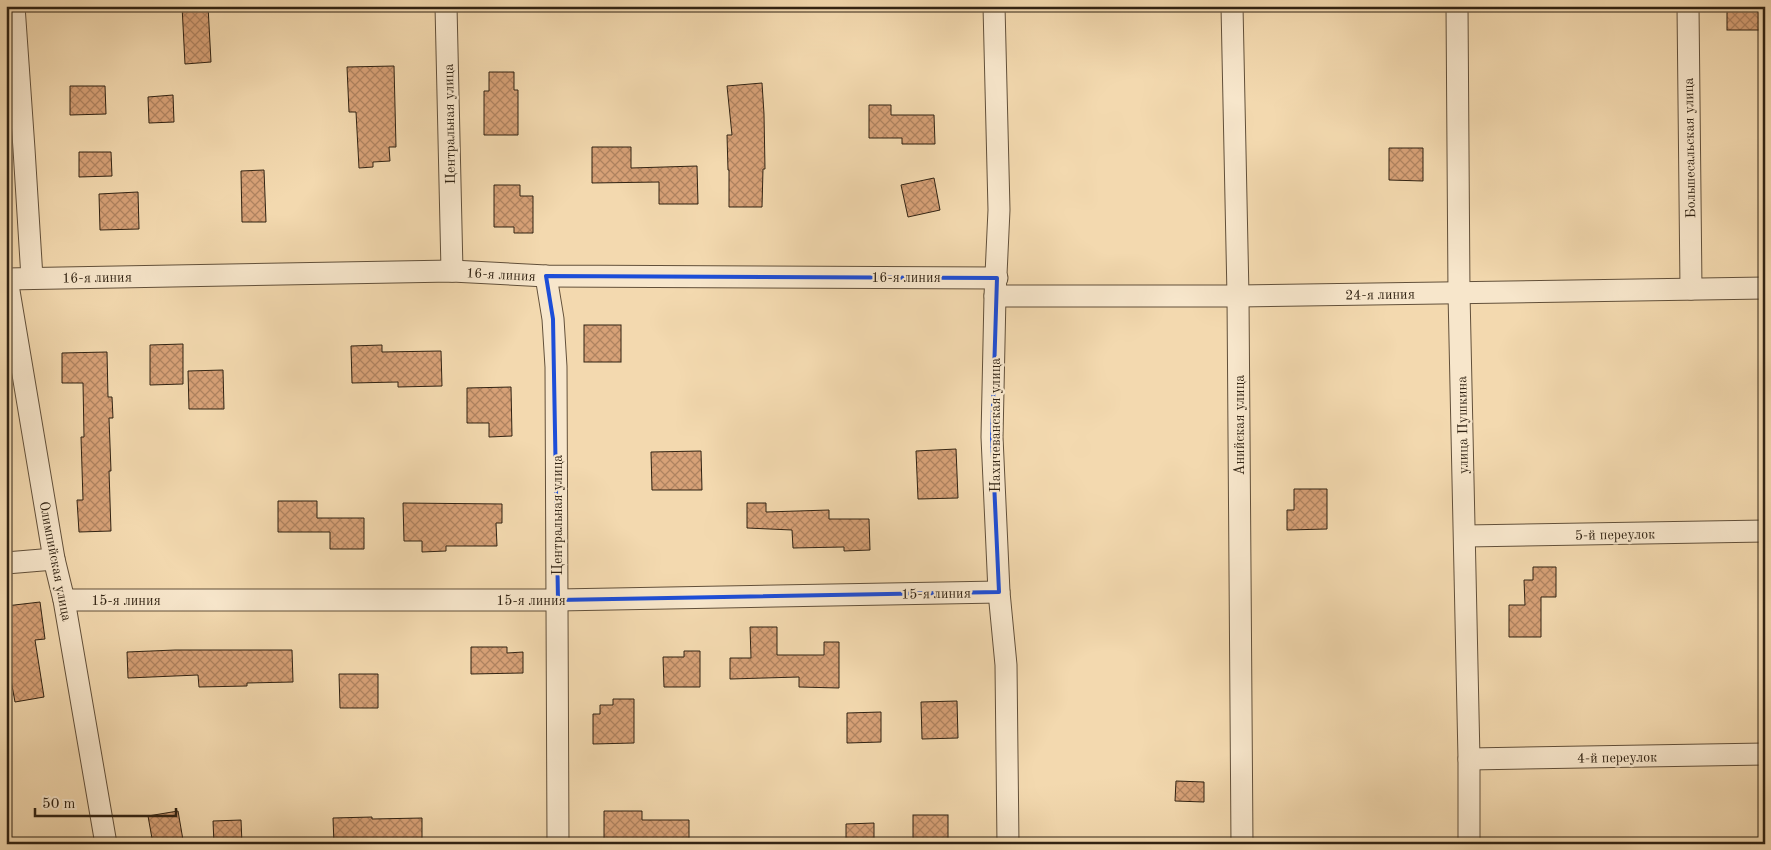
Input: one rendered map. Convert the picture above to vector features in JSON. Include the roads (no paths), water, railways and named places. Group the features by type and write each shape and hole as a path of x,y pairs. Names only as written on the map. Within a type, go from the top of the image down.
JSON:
{"street":[{"path":"14,6 32,278"},
{"name":"Центральная улица","path":"446,6 452,272"},
{"name":"Нахичеванская улица","path":"994,6 999,210 992,438 999,592 1006,664 1008,844"},
{"name":"Анийская улица","path":"1232,6 1238,296 1242,844"},
{"name":"улица Пушкина","path":"1457,6 1459,293 1469,758 1469,844"},
{"name":"Большесальская улица","path":"1688,6 1691,289"},
{"name":"16-я линия","path":"7,279 452,272 996,287"},
{"name":"Центральная улица","path":"546,276 553,319 556,367 558,844"},
{"name":"Олимпийская улица","path":"7,279 54,559 64,600 106,844"},
{"name":"24-я линия","path":"996,287 1238,296 1765,288"},
{"name":"5-й переулок","path":"1464,536 1765,531"},
{"path":"6,563 54,559"},
{"name":"15-я линия","path":"64,600 558,600 999,592"},
{"name":"4-й переулок","path":"1469,758 1765,754"}]}
